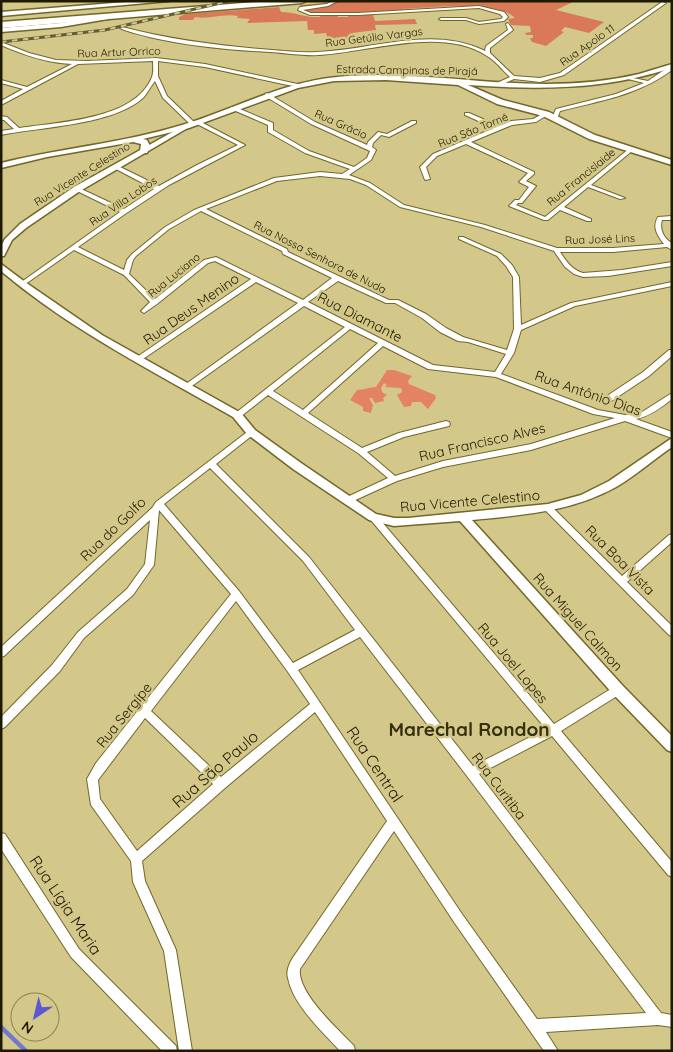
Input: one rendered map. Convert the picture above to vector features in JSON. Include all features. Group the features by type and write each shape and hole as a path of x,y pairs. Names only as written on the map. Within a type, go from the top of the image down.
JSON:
{"highway":[{"path":"1,20 246,1"},
{"path":"1,26 302,1"}],"main road":[{"path":"46,1 54,10"},
{"path":"1,14 166,1"},
{"path":"1,30 61,25 114,16"},
{"name":"Estrada Campinas de Pirajá","path":"1,166 147,136 192,124 299,85 347,78 565,85 630,78 672,67"},
{"path":"454,82 496,101 546,114 592,137 672,163"},
{"path":"147,136 155,139 157,144"},
{"path":"132,139 144,142 146,146 144,151"}],"street":[{"path":"336,1 328,5 302,8 300,10 310,14 358,14 479,7 502,13 506,17 502,20 479,23 466,19 441,19"},
{"name":"Rua Apolo 11","path":"513,77 540,80 562,74 662,2"},
{"path":"487,54 488,47 511,30 508,24"},
{"name":"Rua Getúlio Vargas","path":"122,28 159,38 215,47 318,54 431,41 473,46 487,54 513,77"},
{"name":"Rua Artur Orrico","path":"1,43 37,57 76,64 156,60 188,63 259,79 299,85"},
{"path":"156,60 156,76 165,97 192,124"},
{"path":"1,103 76,64"},
{"path":"555,118 558,110 597,101 648,83 672,67"},
{"path":"1,133 92,117 121,108 140,98 156,76"},
{"path":"499,84 513,77"},
{"path":"630,78 648,83"},
{"path":"1,81 28,89"},
{"name":"Rua Grácio","path":"268,95 313,123 373,150 369,159 344,176"},
{"path":"233,108 271,124 270,131 307,152 354,169"},
{"path":"467,114 499,128"},
{"name":"Rua São Torné","path":"427,179 422,167 431,158 511,123 534,122 546,114"},
{"path":"1,118 5,118 17,129"},
{"path":"369,148 370,143 380,133 387,136 414,122"},
{"name":"Rua Vicente Celestino","path":"2,251 17,231 77,189 192,124"},
{"name":"Rua Villa Lobos","path":"22,284 124,211 198,166 242,145 192,124"},
{"name":"Rua Francislaide","path":"467,142 532,173 522,182 533,186 520,202 517,201 512,206 546,219 630,150"},
{"path":"116,167 159,189"},
{"name":"Rua José Lins","path":"126,274 129,261 134,255 167,228 196,212 259,185 289,177 306,177 320,174 344,176 368,184 402,206 476,224 556,250 612,250 671,246"},
{"path":"587,186 622,198"},
{"path":"77,189 124,211"},
{"path":"560,208 589,220"},
{"name":"Rua Nossa Senhora de Nuda","path":"203,210 285,250 284,253 336,278 388,302 396,301 461,339 510,352"},
{"path":"671,246 657,229 657,224 660,218 672,218"},
{"path":"462,238 499,254 509,264 516,277 518,329 510,352 497,374"},
{"path":"74,248 126,274 155,303"},
{"path":"556,250 577,274 610,274 672,264"},
{"name":"Rua Diamante","path":"218,259 431,367 497,374"},
{"name":"Rua Luciano","path":"144,312 206,261 218,259"},
{"name":"Rua Vicente Celestino","path":"1,266 22,284 99,337 238,415 251,432 373,517 401,522 548,508 584,498 603,490 672,442"},
{"path":"189,386 336,278"},
{"name":"Rua Deus Menino","path":"140,359 256,279"},
{"path":"518,329 573,304 672,284"},
{"path":"238,415 350,326"},
{"path":"304,413 382,342"},
{"path":"607,400 646,374 672,352"},
{"name":"Rua Antônio Dias","path":"497,374 596,412 625,418 672,435"},
{"path":"268,391 361,452 394,479"},
{"name":"Rua Francisco Alves","path":"348,500 394,479 443,464 531,447 625,418 639,418 646,415 672,395"},
{"path":"361,452 402,435 446,424"},
{"name":"Rua do Golfo","path":"1,653 157,507 251,432"},
{"name":"Rua Curitiba","path":"211,464 306,559 471,772 658,1019"},
{"path":"1,724 56,668 81,636 130,592 149,565 157,507"},
{"name":"Rua Central","path":"157,507 236,594 292,669 458,918 552,1051"},
{"name":"Rua Boa Vista","path":"548,508 672,632"},
{"name":"Rua Joel Lopes","path":"373,517 672,871"},
{"name":"Rua Miguel Calmon","path":"463,517 618,690 672,746"},
{"path":"622,581 672,537"},
{"name":"Rua Sergípe","path":"136,859 95,801 92,780 100,767 236,594"},
{"path":"292,669 362,631"},
{"path":"471,772 552,731 618,690"},
{"name":"Rua São Paulo","path":"136,859 221,784 316,705"},
{"path":"145,712 221,784"},
{"path":"349,1051 317,1017 295,982 294,970 296,963 394,821"},
{"name":"Rua Lígia Maria","path":"1,838 75,953 171,1051"},
{"path":"136,859 139,882 173,957 186,1051"},
{"path":"536,1026 658,1019 672,1021"}],"shaded area":[{"path":"350,1 575,1 556,10 604,22 589,33 565,27 561,31 564,32 546,46 532,42 530,38 533,38 533,35 526,35 525,33 531,32 530,26 511,25 508,19 515,18 506,12 494,9 462,6 403,9 400,11 313,13 302,11 300,5"},
{"path":"279,7 281,12 309,17 337,14 338,17 348,17 348,14 373,15 375,21 415,19 417,24 375,25 376,30 352,33 353,37 347,39 347,41 329,42 326,33 314,34 314,30 308,30 307,21 247,23 250,19 237,18 238,16 232,15 179,20 179,17 186,14"},
{"path":"387,370 394,370 412,376 408,381 409,384 435,395 436,398 428,409 421,402 412,402 411,406 404,407 397,395 402,392 401,388 385,387 387,385 384,383 381,388 382,392 387,395 383,398 384,401 375,403 372,398 369,398 373,405 371,413 363,411 363,407 350,400 357,390 376,387"}],"waterway":[{"path":"1,1027 26,1051"}],"railway":[{"path":"1,42 105,30 229,1"}],"district":[{"name":"Marechal Rondon","path":"469,729"}]}
